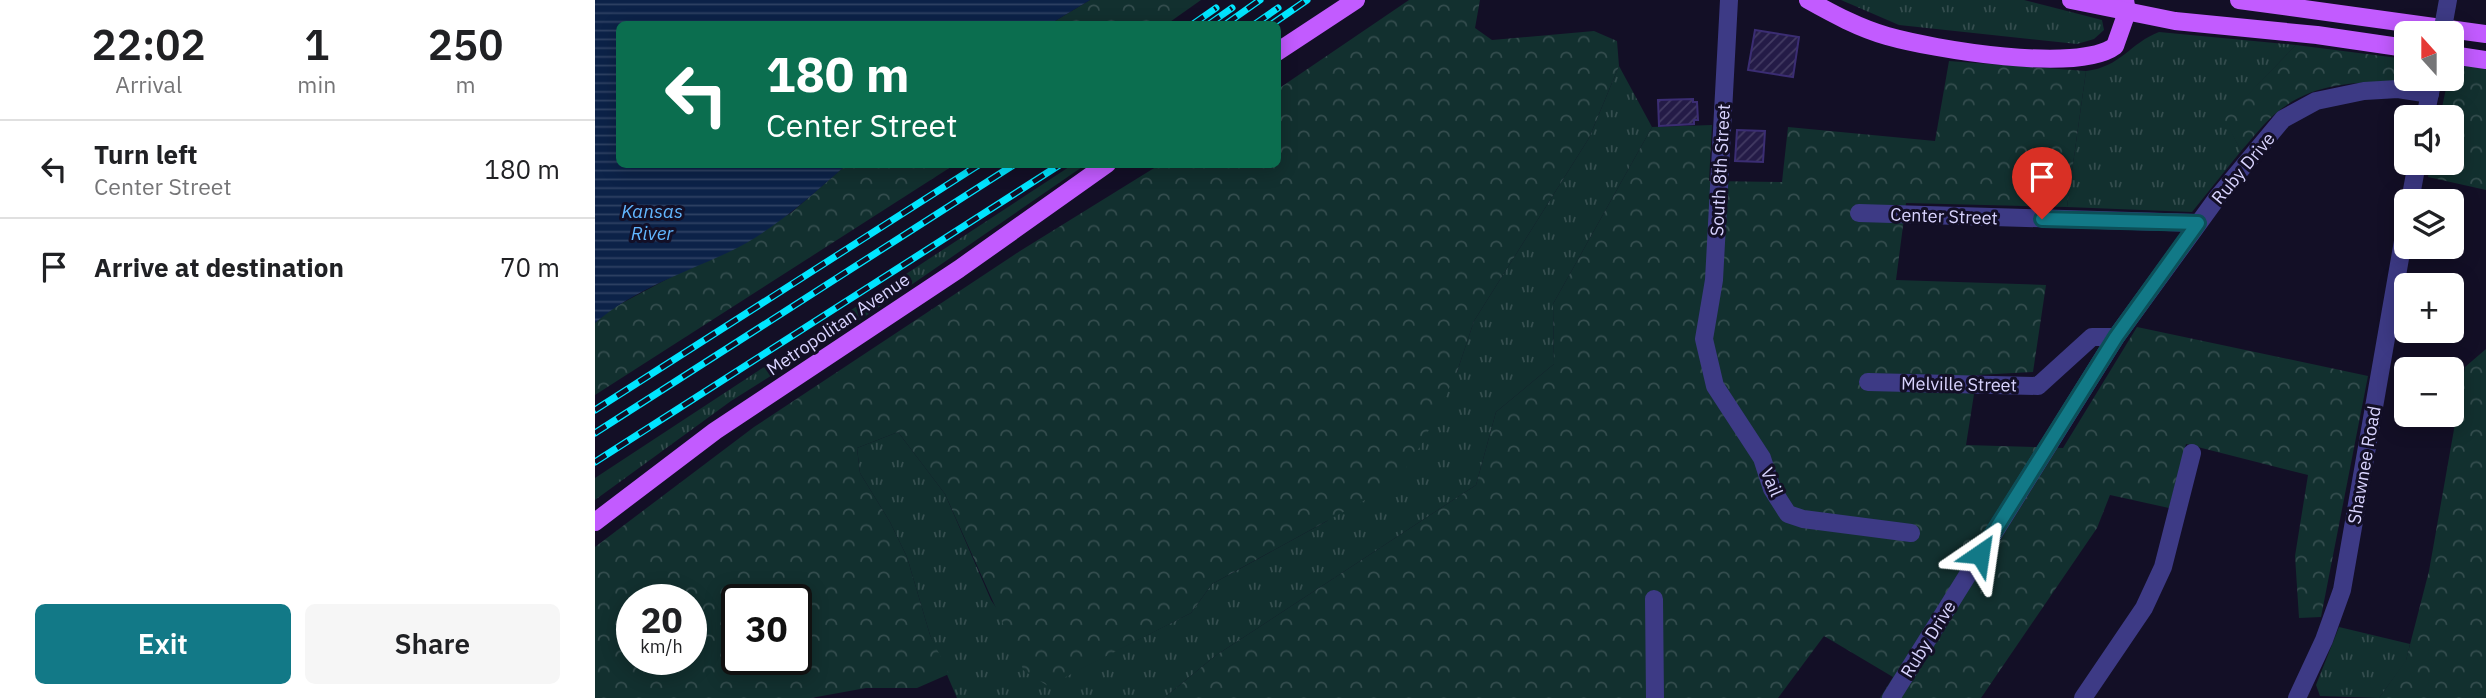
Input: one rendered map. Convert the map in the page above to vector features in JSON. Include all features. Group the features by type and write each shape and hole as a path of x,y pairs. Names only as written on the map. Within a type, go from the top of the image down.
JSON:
{"main road":[{"path":"1281,49 1356,0"},
{"path":"1808,0 1863,27 1915,43 2059,60 2085,58 2106,52 2115,46 2122,34 2126,6"},
{"path":"2071,0 2394,46"},
{"path":"2239,0 2486,34"},
{"path":"2464,57 2486,60"},
{"name":"Metropolitan Avenue","path":"595,522 715,431 959,269 1101,168"}],"street":[{"name":"South 8th Street","path":"1704,339 1714,280 1729,0"},
{"path":"2444,21 2448,0"},
{"name":"Ruby Drive","path":"1891,698 2116,337 2198,223 2283,120 2316,101 2364,90 2394,89"},
{"name":"Center Street","path":"1859,213 2198,223"},
{"name":"Shawnee Road","path":"2299,697 2342,590 2400,259"},
{"name":"Melville Street","path":"1868,382 2038,386 2092,337 2116,337"},
{"name":"Vail","path":"1704,339 1715,386 1762,458 1772,489 1788,514 1803,519 1911,533"},
{"path":"2083,698 2144,608 2163,567 2192,453"},
{"path":"1654,599 1654,698"}],"green space":[{"path":"1090,0 1201,0 1171,21 1055,21"},
{"path":"1409,0 1480,0 1475,28 1492,40 1594,31 1617,41 1619,66 1589,138 1474,321 1457,372 1423,442 1396,483 1212,584 1191,613 1048,686 1024,671 945,494 898,432 857,448 860,473 890,522 907,557 930,635 949,674 917,688 866,688 811,698 595,698 595,547 754,427 1020,251 1154,168 1281,168 1281,87"},
{"path":"1841,0 2024,0 2102,20 2104,30 2094,39 2077,44 1899,25"},
{"path":"2159,32 2296,45 2225,119 2241,151 2192,212 2067,207 2086,71 2108,65"},
{"path":"2296,45 2394,57 2394,82 2345,84 2308,94 2275,114 2241,151 2224,119"},
{"path":"1949,61 2086,71 2067,207 1906,203 1896,280 2046,285 2033,372 1977,375 1966,445 2063,448 2137,327 2368,376 2321,617 2299,618 2295,556 2308,475 2186,444 2169,508 2110,495 2097,528 1981,698 1880,698 1893,677 1824,636 1778,698 1164,698 1215,656 1476,485 1496,412 1554,364 1553,304 1652,127 1712,125 1709,181 1782,182 1788,127 1935,141"},
{"path":"2464,65 2486,69 2486,190 2428,177 2464,175 2464,105 2443,105 2445,91 2464,91"},
{"path":"1619,66 1652,127 1553,304 1554,364 1496,412 1476,485 1215,656 1164,698 957,698 930,635 907,557 890,522 860,473 857,448 898,432 945,494 991,600 1048,685 1191,613 1212,584 1327,521 1457,372 1474,321 1589,138"},
{"path":"843,168 949,168 595,395 595,323 611,309 791,213"},
{"path":"1067,168 1081,168 872,312 731,401 595,500 595,478"},
{"path":"2486,349 2486,698 2379,698 2406,660 2429,571 2454,427 2464,427 2465,367"},
{"path":"2339,627 2410,644 2406,661 2379,698 2320,696 2316,685"}],"water":[{"name":"Kansas River","path":"595,0 1090,0 1055,21 616,21 616,168 843,168 791,213 761,234 729,252 642,292 595,323"}],"building":[{"path":"1755,30 1799,37 1793,77 1748,70"},
{"path":"1693,99 1693,102 1697,102 1698,120 1694,120 1694,124 1659,126 1658,100"},
{"path":"1737,130 1765,131 1763,162 1735,161"}],"railway":[{"path":"1230,21 1260,0"},
{"path":"1276,21 1307,0"},
{"path":"1197,21 1216,8"},
{"path":"1213,21 1232,8"},
{"path":"1259,21 1278,8"},
{"path":"595,410 974,168"},
{"path":"595,433 1009,168"},
{"path":"595,462 1055,168"}],"route":[{"path":"1980,554 2116,337 2198,223 2042,219"}]}
